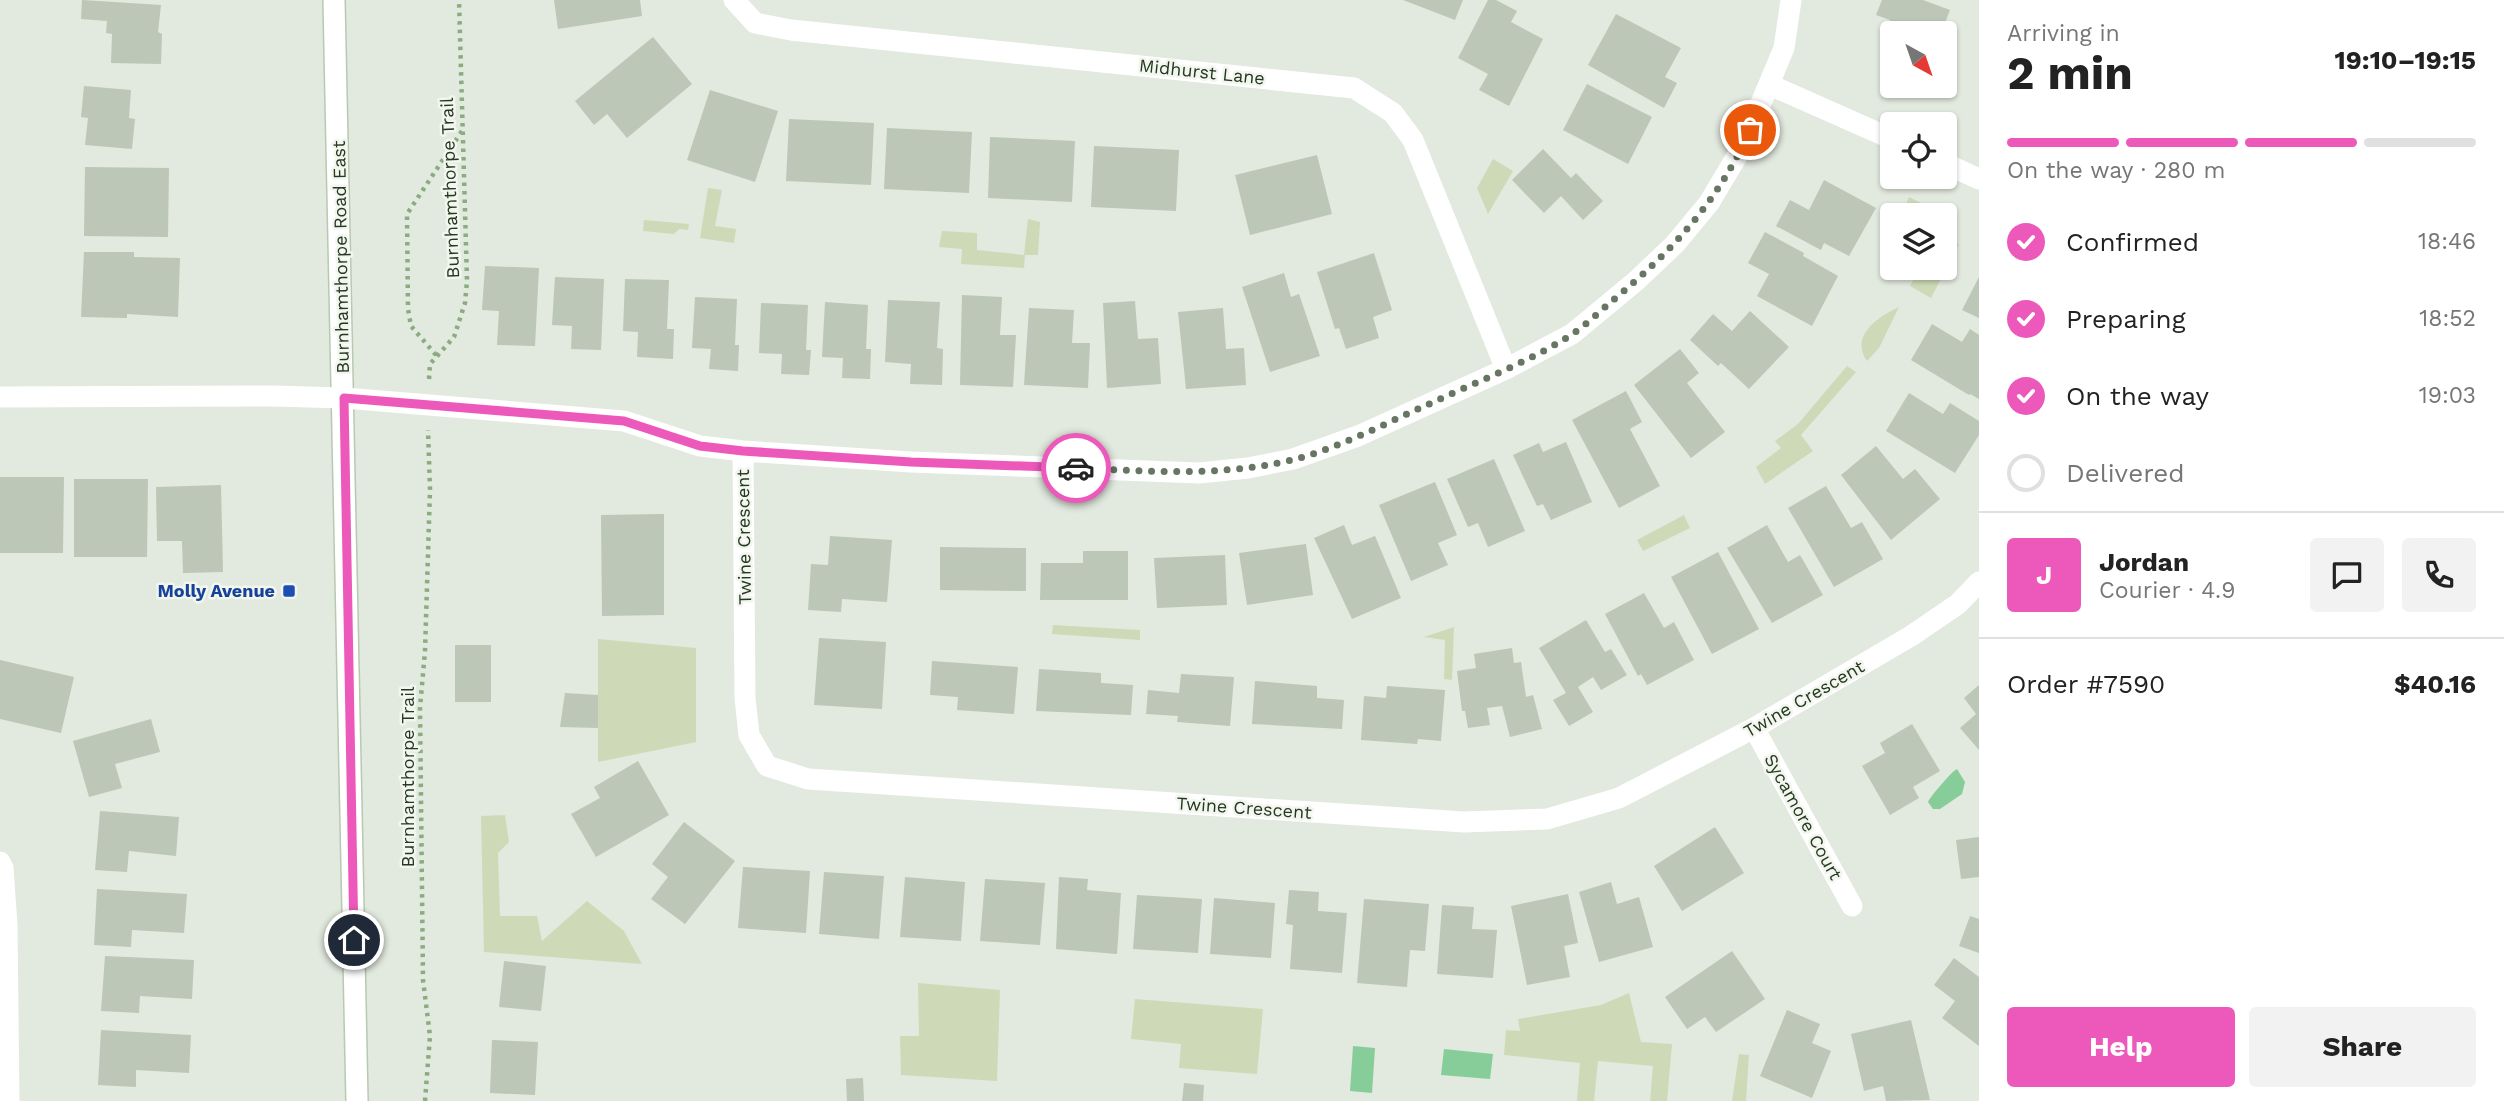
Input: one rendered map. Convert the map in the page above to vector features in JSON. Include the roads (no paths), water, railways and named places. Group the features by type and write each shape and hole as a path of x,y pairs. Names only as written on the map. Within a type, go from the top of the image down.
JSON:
{"street":[{"name":"Burnhamthorpe Road East","path":"334,0 357,1101"},
{"name":"Midhurst Lane","path":"734,0 755,23 791,30 1354,88 1393,113 1413,140 1506,369"},
{"path":"0,397 344,398 624,421 700,446 743,451 938,463 1199,473 1293,459 1358,436 1506,369 1572,334 1636,281 1675,244 1709,202 1743,146 1784,48 1791,0"},
{"path":"1770,85 1880,134"},
{"path":"1957,169 1979,179"},
{"name":"Twine Crescent","path":"743,451 745,698 749,735 767,766 808,779 1464,822 1547,819 1619,799 1754,728 1911,636 1958,604 1979,582"},
{"name":"Sycamore Court","path":"1754,728 1852,906"},
{"path":"0,862 3,868 7,925 9,1101"}],"place":[{"name":"Molly Avenue","path":"289,591"}]}
